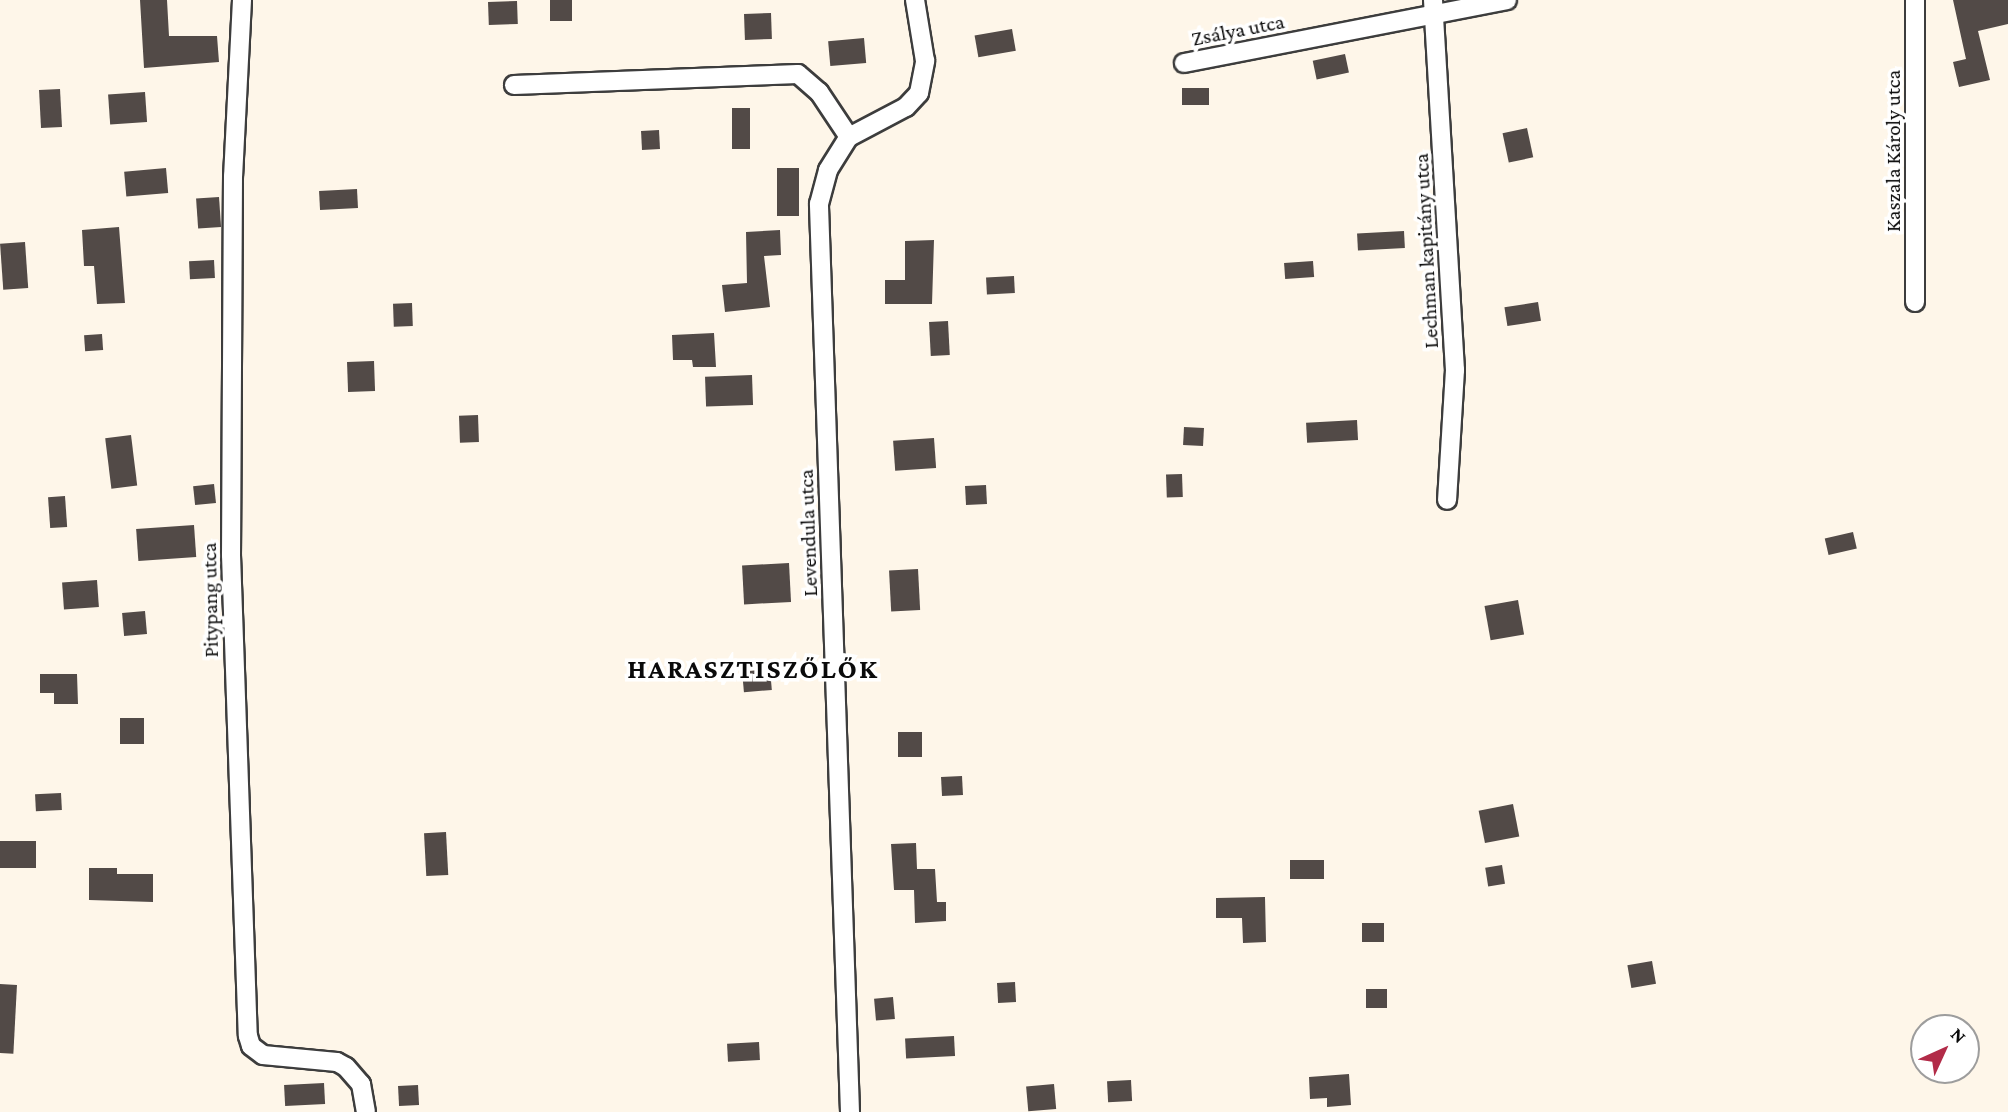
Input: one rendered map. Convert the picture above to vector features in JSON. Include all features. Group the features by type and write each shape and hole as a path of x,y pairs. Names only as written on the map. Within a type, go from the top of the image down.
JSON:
{"street":[{"name":"Pitypang utca","path":"242,0 233,176 231,555 248,1036 251,1046 263,1055 337,1062 346,1067 361,1084 366,1112"},
{"name":"Levendula utca","path":"850,1112 819,204 828,170 849,137 906,107 919,93 925,61 915,0"},
{"name":"Zsálya utca","path":"1184,64 1435,8 1507,0"},
{"name":"Kaszala Károly utca","path":"1915,0 1915,302"},
{"name":"Lechman kapitány utca","path":"1435,8 1455,370 1447,500"},
{"path":"514,85 799,74 819,92 849,137"}],"building":[{"path":"140,0 167,0 169,36 217,36 219,62 144,68"},
{"path":"550,0 572,0 572,21 550,21"},
{"path":"1953,0 2008,0 2008,24 1978,31 1990,80 1959,87 1953,62 1966,59"},
{"path":"517,1 518,24 489,25 488,2"},
{"path":"771,13 772,39 745,40 744,14"},
{"path":"1012,29 1016,51 978,57 975,36"},
{"path":"864,38 866,63 830,66 828,41"},
{"path":"1345,54 1349,73 1317,79 1313,61"},
{"path":"1182,88 1209,88 1209,105 1182,105"},
{"path":"60,89 62,127 41,128 39,90"},
{"path":"145,92 147,122 110,125 108,95"},
{"path":"732,108 750,108 750,149 732,149"},
{"path":"1527,128 1533,157 1509,163 1503,133"},
{"path":"659,130 660,149 642,150 641,131"},
{"path":"166,168 168,193 126,197 124,172"},
{"path":"777,168 799,168 799,216 777,216"},
{"path":"357,189 358,208 320,210 319,191"},
{"path":"219,197 221,227 198,229 196,199"},
{"path":"119,227 125,303 97,304 94,266 84,266 82,230"},
{"path":"780,230 781,255 764,256 770,307 725,312 722,285 747,283 746,232"},
{"path":"1404,231 1405,248 1358,250 1357,233"},
{"path":"934,240 932,304 885,304 885,280 905,280 905,241"},
{"path":"25,242 28,288 3,290 0,244"},
{"path":"214,260 215,278 190,279 189,261"},
{"path":"1313,261 1314,277 1285,279 1284,263"},
{"path":"1014,276 1015,293 987,294 986,277"},
{"path":"1538,302 1541,321 1507,326 1504,307"},
{"path":"412,303 413,326 394,327 393,304"},
{"path":"948,321 950,355 931,356 929,322"},
{"path":"714,333 716,367 693,367 692,360 673,360 672,335"},
{"path":"102,334 103,350 85,351 84,335"},
{"path":"374,361 375,391 348,392 347,362"},
{"path":"752,375 753,405 706,407 705,377"},
{"path":"478,415 479,442 460,443 459,416"},
{"path":"1357,420 1358,440 1307,443 1306,423"},
{"path":"1184,427 1204,428 1203,446 1183,445"},
{"path":"131,435 137,486 111,489 105,438"},
{"path":"934,438 936,468 895,471 893,441"},
{"path":"1182,474 1183,497 1167,498 1166,475"},
{"path":"214,484 216,503 195,505 193,486"},
{"path":"986,485 987,504 966,505 965,486"},
{"path":"65,496 67,527 50,528 48,497"},
{"path":"194,525 196,557 138,561 136,529"},
{"path":"1853,532 1857,549 1829,555 1825,539"},
{"path":"789,563 791,602 744,604 742,565"},
{"path":"918,569 920,610 891,611 889,571"},
{"path":"97,580 99,607 64,609 62,582"},
{"path":"1518,600 1524,634 1491,640 1485,606"},
{"path":"145,611 147,634 124,636 122,613"},
{"path":"770,669 772,690 744,692 742,671"},
{"path":"40,674 77,674 78,704 54,704 54,693 40,693"},
{"path":"120,718 144,718 144,744 120,744"},
{"path":"898,732 922,732 922,757 898,757"},
{"path":"962,776 963,795 942,796 941,777"},
{"path":"61,793 62,810 36,811 35,794"},
{"path":"1513,804 1519,836 1485,843 1479,811"},
{"path":"446,832 448,875 426,876 424,833"},
{"path":"0,841 36,841 36,868 0,868"},
{"path":"916,843 917,869 935,869 937,902 946,902 946,921 915,923 914,890 894,890 891,844"},
{"path":"1290,860 1324,860 1324,879 1290,879"},
{"path":"1502,865 1505,884 1488,886 1485,868"},
{"path":"89,868 117,868 117,874 153,874 153,902 89,900"},
{"path":"1265,897 1266,942 1243,943 1242,918 1216,918 1216,898"},
{"path":"1362,923 1384,923 1384,942 1362,942"},
{"path":"1652,961 1656,984 1631,988 1627,965"},
{"path":"1015,982 1016,1002 998,1003 997,983"},
{"path":"0,984 17,985 13,1054 0,1053"},
{"path":"1366,989 1387,989 1387,1008 1366,1008"},
{"path":"893,997 895,1019 876,1021 874,999"},
{"path":"954,1036 955,1056 906,1059 905,1039"},
{"path":"759,1042 760,1060 728,1062 727,1044"},
{"path":"1349,1074 1351,1105 1327,1107 1327,1098 1310,1099 1309,1077"},
{"path":"1131,1080 1132,1101 1108,1102 1107,1081"},
{"path":"324,1083 325,1104 285,1106 284,1085"},
{"path":"1054,1084 1056,1109 1028,1111 1026,1086"},
{"path":"418,1085 419,1105 399,1106 398,1086"}],"district":[{"name":"HARASZTISZŐLŐK","path":"753,669"}]}
